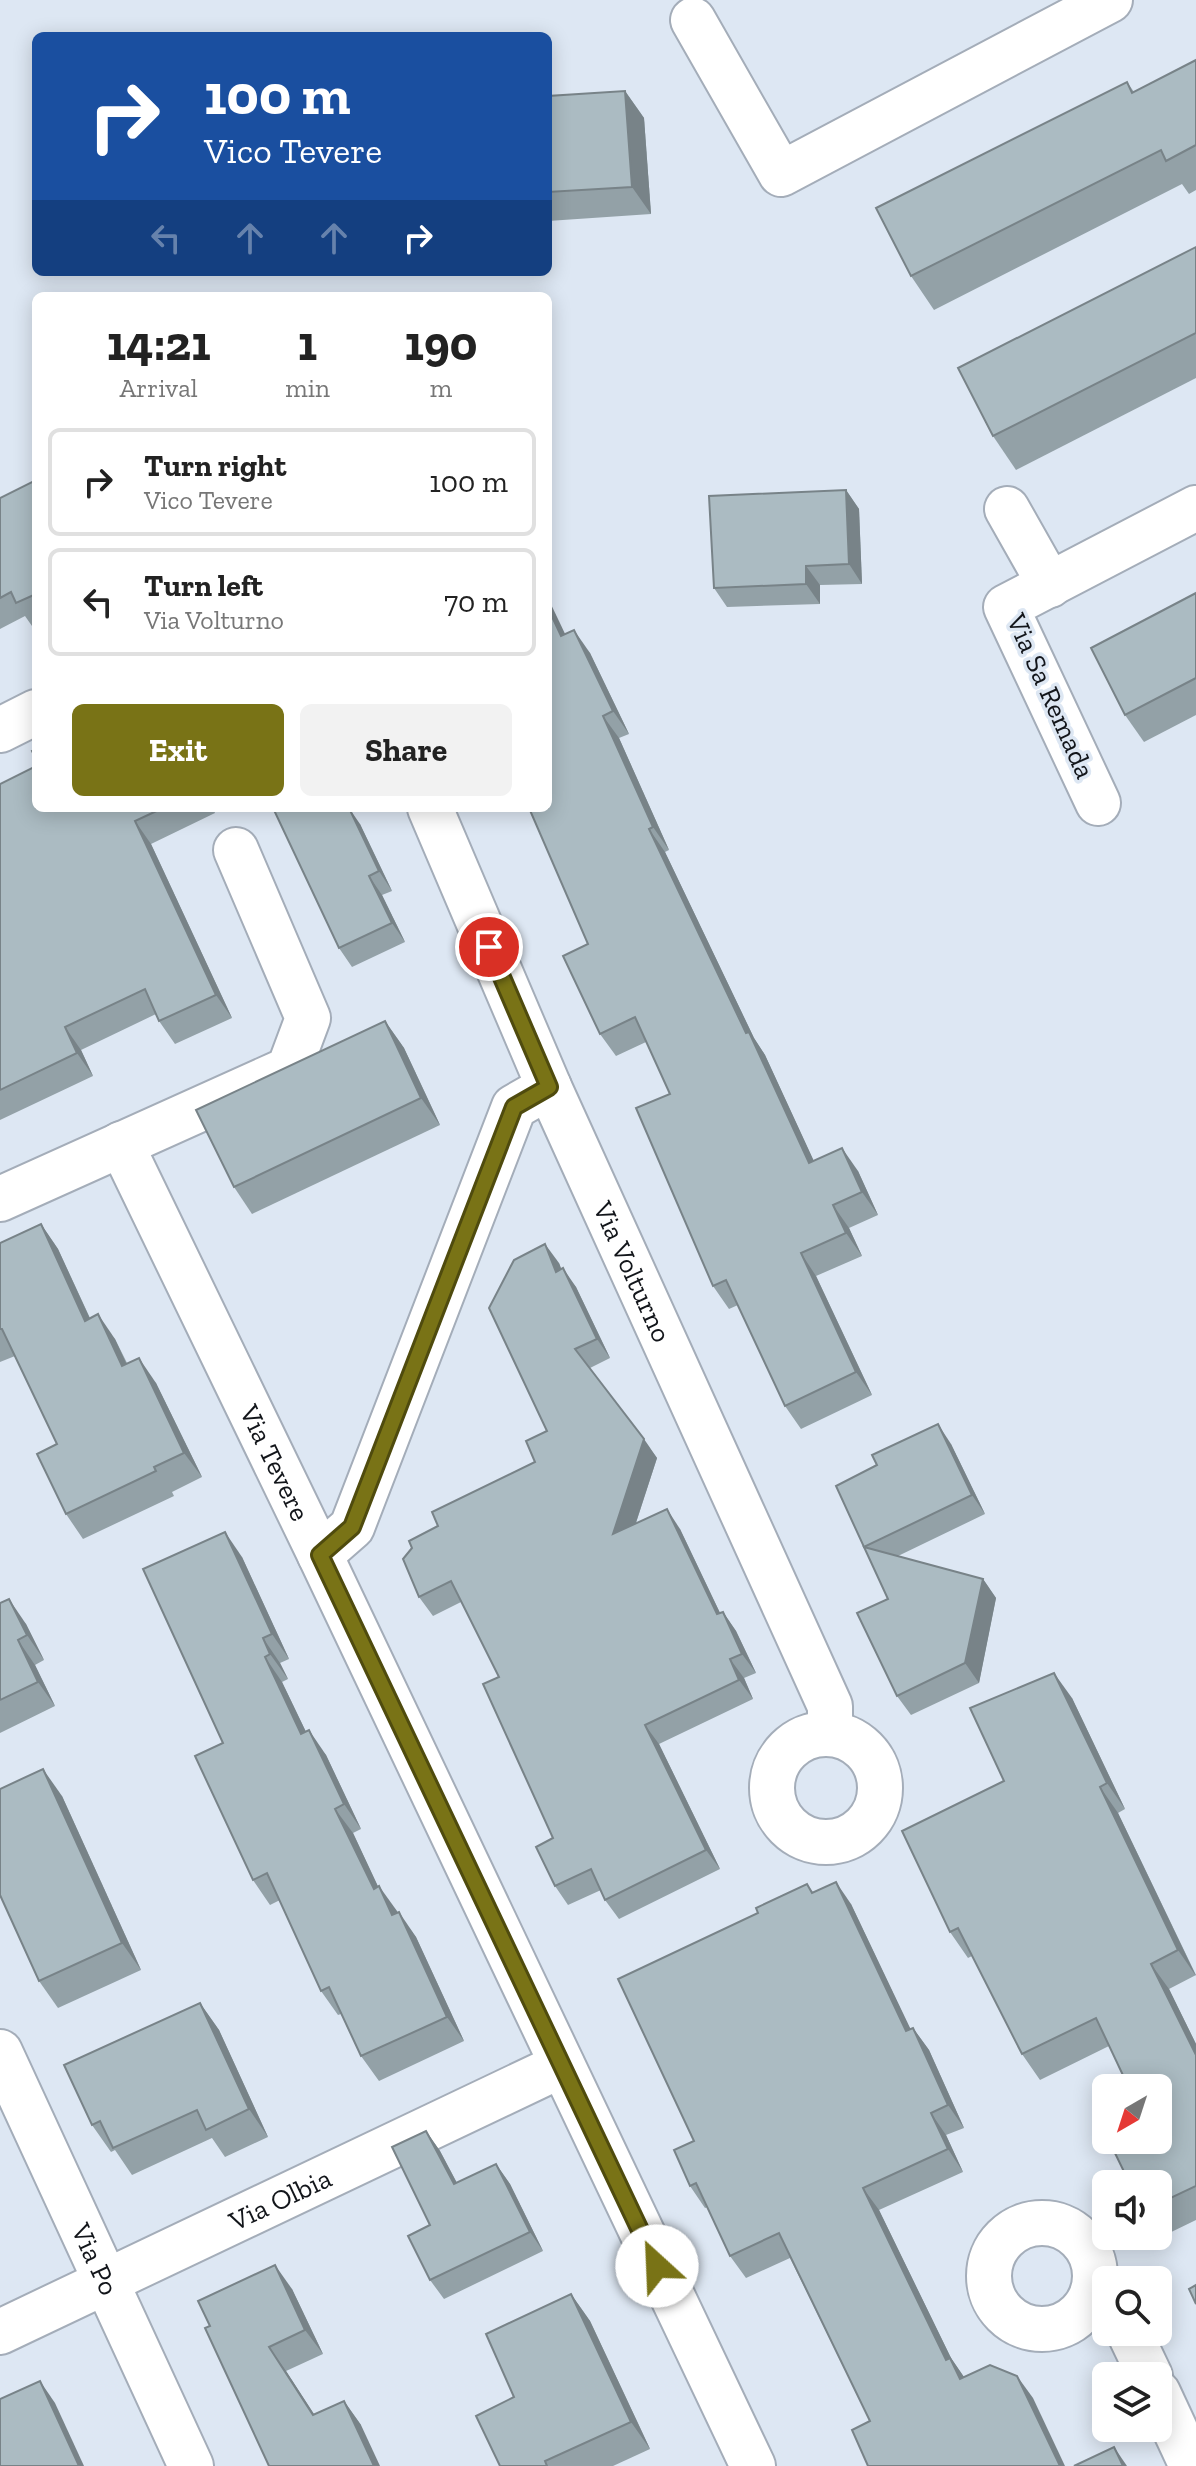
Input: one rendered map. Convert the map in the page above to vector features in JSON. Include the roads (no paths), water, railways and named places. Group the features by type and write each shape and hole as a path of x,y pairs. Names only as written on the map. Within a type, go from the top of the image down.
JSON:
{"street":[{"path":"693,20 781,174 1110,0"},
{"name":"Via Sa Remada","path":"1098,803 1006,607 1196,508"},
{"path":"1007,509 1050,585"},
{"path":"0,730 32,714"},
{"name":"Via Volturno","path":"432,812 549,1087 830,1706 830,1734"},
{"path":"0,1199 289,1069 308,1018 236,850"},
{"path":"320,1555 352,1527 514,1107 549,1087"},
{"name":"Via Tevere","path":"121,1144 753,2466"},
{"name":"Via Po","path":"0,2052 191,2466"},
{"name":"Via Olbia","path":"0,2332 562,2065"},
{"path":"1172,2423 1192,2466"}]}
